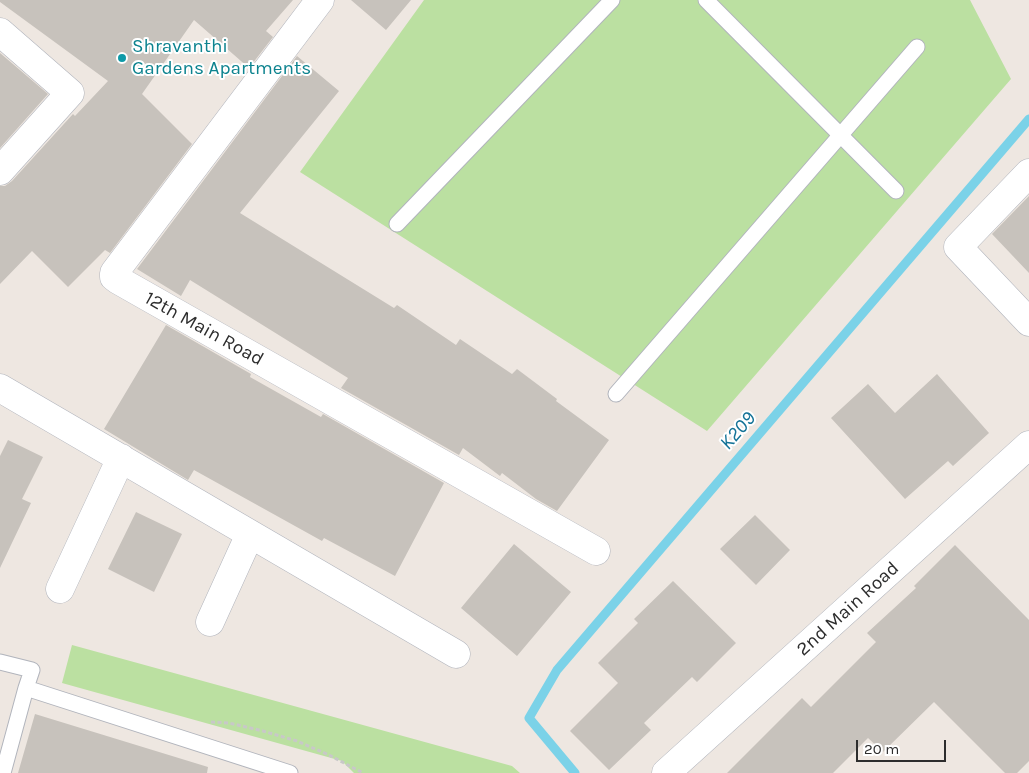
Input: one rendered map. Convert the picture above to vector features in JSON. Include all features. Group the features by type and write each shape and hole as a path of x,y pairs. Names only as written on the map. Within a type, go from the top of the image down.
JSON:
{"street":[{"name":"12th Main Road","path":"320,0 114,273 114,277 596,551"},
{"path":"0,32 70,94 0,171"},
{"path":"1029,173 958,247 1029,322"},
{"path":"0,388 456,654"},
{"name":"2nd Main Road","path":"666,773 1029,445"},
{"path":"60,589 121,458"},
{"path":"210,622 250,534"}],"lane":[{"path":"396,224 612,0"},
{"path":"706,0 896,191"},
{"path":"616,394 917,47"},
{"path":"0,662 32,670 3,773"},
{"path":"26,688 290,773"}],"green space":[{"path":"424,0 970,0 1011,79 707,431 300,172"},
{"path":"72,645 512,766 520,773 354,773 342,761 62,683"}],"building":[{"path":"0,0 293,0 266,31 273,37 249,68 194,20 142,94 192,144 110,253 105,250 68,287 32,251 0,284 0,186 5,186 12,181 73,114 75,116 108,81 0,2"},
{"path":"351,0 411,0 386,30"},
{"path":"0,53 48,94 0,148"},
{"path":"297,56 339,91 240,213 394,308 397,305 456,345 460,339 512,374 517,369 557,399 556,401 609,440 557,511 536,499 502,473 500,476 463,448 459,455 341,388 348,378 190,280 181,296 137,269"},
{"path":"1029,196 1029,273 992,234"},
{"path":"166,325 251,374 250,377 321,417 323,414 444,483 395,576 324,538 322,541 194,470 188,480 104,429"},
{"path":"937,374 989,433 953,466 948,461 905,499 831,418 868,384 895,413"},
{"path":"8,440 43,457 22,499 31,503 0,568 0,456"},
{"path":"136,512 182,534 154,592 108,569"},
{"path":"755,515 790,550 756,585 720,549"},
{"path":"514,544 571,592 517,656 461,608"},
{"path":"955,545 1029,620 1029,761 1017,773 1005,773 934,702 883,752 868,738 833,773 727,773 802,698 811,707 876,642 867,633 916,588 914,586"},
{"path":"673,581 736,643 697,682 692,677 644,723 651,730 609,770 570,731 618,683 598,663 638,623 634,619"},
{"path":"35,714 208,767 207,773 18,773"}],"waterway":[{"name":"K209","path":"575,773 529,718 557,670 1029,119"}],"place":[{"name":"Shravanthi Gardens Apartments","path":"122,58"}]}
